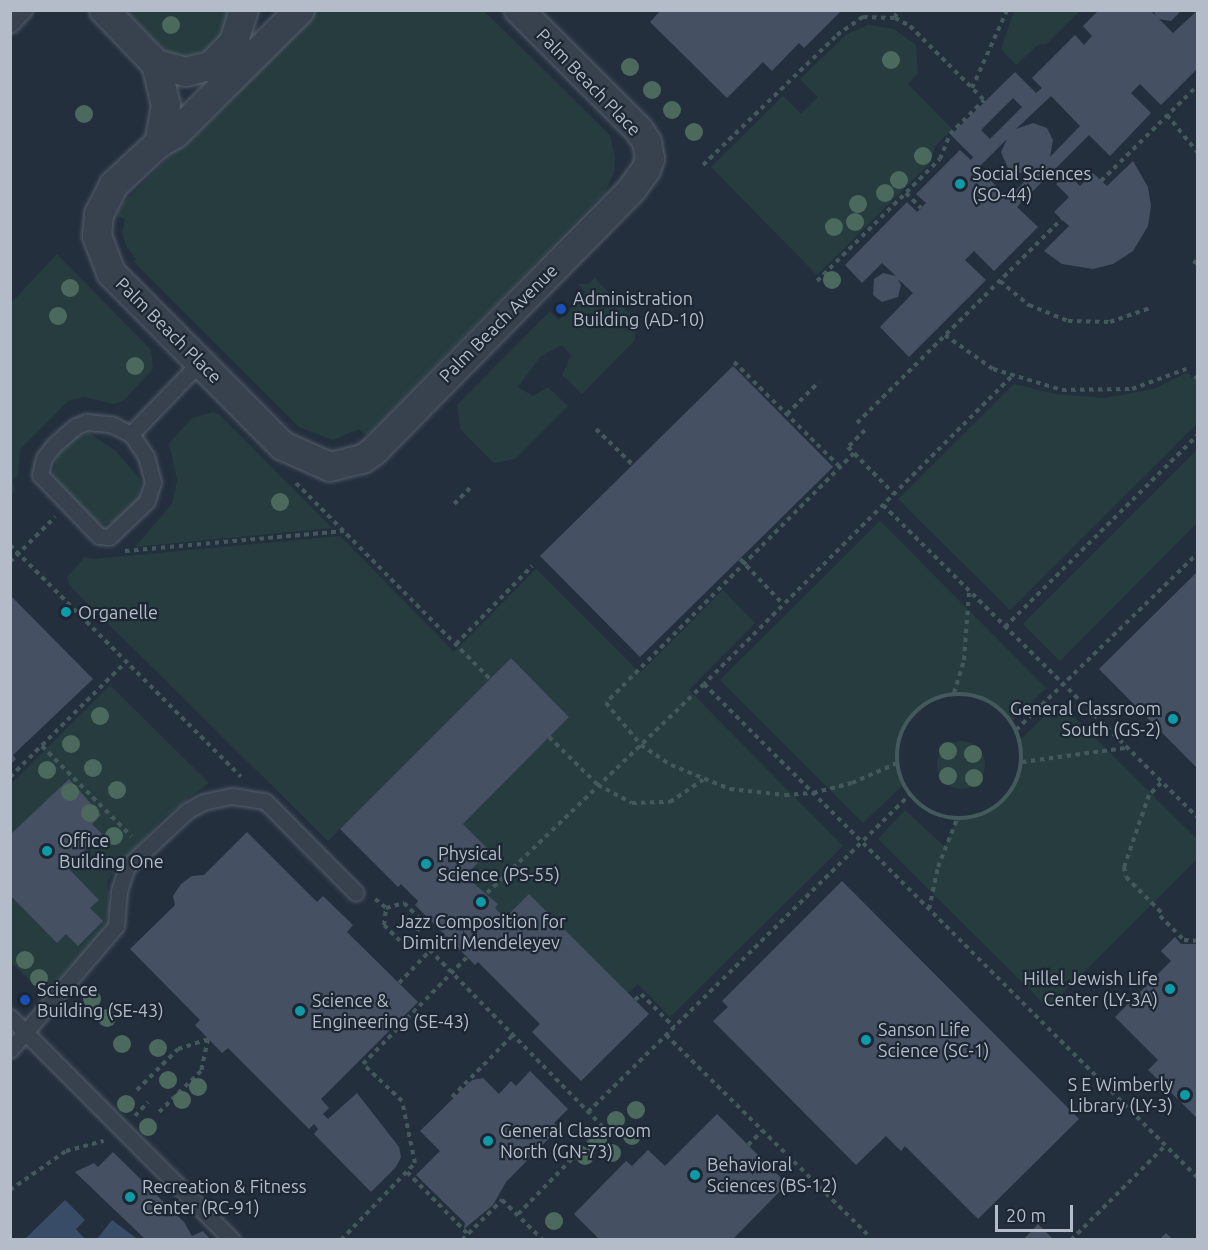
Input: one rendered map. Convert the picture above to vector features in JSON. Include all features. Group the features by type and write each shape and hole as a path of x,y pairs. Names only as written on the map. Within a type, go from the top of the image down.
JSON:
{"street":[{"path":"104,10 156,64 166,105 159,142"},
{"path":"156,64 185,72 211,66 234,42 244,10"},
{"name":"Palm Beach Place","path":"300,10 175,134 159,142 114,185 99,214 97,236 111,273 284,446 330,467"},
{"name":"Palm Beach Place","path":"519,10 639,130 647,142 650,159"},
{"name":"Palm Beach Avenue","path":"330,467 363,459 374,451 632,189 650,159"}],"lane":[{"path":"10,25 24,10"},
{"path":"131,434 201,361"},
{"path":"94,422 131,434 146,456 153,482 147,501 117,533 99,536 44,481 41,465 54,446 76,426 94,422"},
{"path":"10,1050 116,926 119,891 127,867 187,811 203,802 232,796 265,801 356,893"},
{"path":"10,1017 232,1239"}],"path":[{"path":"895,18 897,10"},
{"path":"972,88 1007,10"},
{"path":"703,165 848,24 862,17 895,18 916,32 985,101 950,134 940,159 817,281"},
{"path":"1101,181 1197,85"},
{"path":"1167,115 1197,153"},
{"path":"906,193 921,208"},
{"path":"857,423 1062,219"},
{"path":"1194,264 1197,258"},
{"path":"1000,281 1029,305 1068,321 1110,322 1150,308"},
{"path":"945,335 967,354 1011,376 1050,388 1096,392 1143,387 1186,369"},
{"path":"734,362 840,467"},
{"path":"487,893 704,684 1011,376"},
{"path":"787,414 819,382"},
{"path":"597,429 633,465"},
{"path":"865,430 848,447 894,494"},
{"path":"1005,627 1197,435"},
{"path":"854,453 742,561 609,697 607,706 641,745 671,765 703,780 757,794 813,793 852,783 897,763"},
{"path":"290,478 490,679"},
{"path":"454,504 470,488"},
{"path":"883,505 1197,818"},
{"path":"10,562 55,517 63,525"},
{"path":"121,551 344,531"},
{"path":"10,545 265,801"},
{"path":"1016,730 1197,553"},
{"path":"742,561 783,604"},
{"path":"456,644 532,566"},
{"path":"954,693 964,660 969,591"},
{"path":"10,777 126,662"},
{"path":"704,684 1197,1178"},
{"path":"954,693 991,702 1016,730 1021,739 1022,762 1017,780 993,809 957,818 939,815 910,794 897,763 899,736 908,720 920,706 954,693"},
{"path":"549,737 598,785 614,796 651,805 687,794 703,780"},
{"path":"42,746 144,850"},
{"path":"1022,762 1126,748"},
{"path":"1161,783 1149,795 1124,867 1126,877 1184,940 1197,941"},
{"path":"588,1112 910,794"},
{"path":"929,909 938,867 957,818"},
{"path":"404,903 420,918 417,937 400,942 384,925 386,908 404,903"},
{"path":"399,983 445,935"},
{"path":"417,937 450,974 603,1127 518,1214"},
{"path":"341,1239 415,1163 402,1101 363,1064 467,957"},
{"path":"635,1000 641,994 674,1028"},
{"path":"666,1035 867,1234"},
{"path":"452,1097 512,1036"},
{"path":"137,1090 178,1049 208,1039 201,1071 159,1112"},
{"path":"10,1190 66,1151 104,1141 122,1130 148,1102"},
{"path":"748,1145 762,1130"},
{"path":"1071,1239 1165,1146"},
{"path":"407,1172 468,1234"},
{"path":"462,1239 502,1200 543,1239"}],"green space":[{"path":"227,10 224,35 212,49 185,57 166,51 126,11"},
{"path":"1014,10 1080,11 1046,44 1038,45 1016,65 1001,49"},
{"path":"314,11 484,11 610,135 615,157 614,173 605,192 366,436 359,429 333,440 299,427 134,262 136,259 126,246 122,232 125,219 116,216 124,202"},
{"path":"868,25 894,29 916,45 918,73 908,84 952,129 935,146 930,163 817,275 711,167 783,96 801,114 818,97 800,79 847,34"},
{"path":"57,254 151,350 153,369 123,401 113,404 85,397 68,401 20,450 18,475 13,480 15,491 11,496 11,303"},
{"path":"595,278 635,320 635,340 582,394 562,375 571,355 562,345 540,357 518,387 533,396 548,387 568,406 515,459 494,463 460,429 457,405 550,311 559,320 586,292 578,284 588,284"},
{"path":"1188,372 1192,378 1197,374 1197,424 1010,610 898,499 1014,384 1056,394 1104,398 1154,389"},
{"path":"213,412 219,414 332,528 135,547 172,504 177,480 169,443 192,418"},
{"path":"89,433 116,451 141,480 140,498 115,522 101,524 92,518 56,483 53,474 58,451 72,438"},
{"path":"1197,450 1197,523 1060,661 1023,624"},
{"path":"880,521 1046,688 1011,722 991,702 973,695 954,693 920,706 899,736 896,754 903,785 863,823 720,680"},
{"path":"340,536 454,652 536,569 640,673 723,590 755,623 689,690 843,846 670,1017 638,984 628,993 505,918 495,908 498,904 465,876 490,851 463,824 569,717 511,658 328,841 70,586 67,577 85,557 94,559"},
{"path":"110,685 209,783 162,819 107,881 110,910 101,935 45,995 11,962 10,785"},
{"path":"1059,702 1197,839 1198,858 1048,1008 878,839 905,810 945,847 957,818 993,809 1007,797 1022,762 1021,739"},
{"path":"956,741 966,741 978,748 985,760 985,770 978,782 966,789 956,789 941,778 937,770 937,760 948,745"}],"water":[{"path":"65,1200 85,1220 76,1229 85,1239 25,1239"},
{"path":"112,1220 136,1238 97,1239"}],"building":[{"path":"661,10 842,10 804,48 799,43 772,71 763,62 727,98 650,22"},
{"name":"Social Sciences (SO-44)","path":"1099,10 1150,10 1156,16 1153,10 1182,10 1171,21 1159,19 1173,33 1198,10 1198,68 1161,105 1140,84 1131,93 1151,113 1110,156 1089,135 1017,207 1038,227 994,271 974,251 965,260 986,280 909,357 880,327 913,293 898,279 901,285 898,297 882,302 873,295 874,279 883,273 896,276 882,263 862,283 845,265 907,202 917,212 926,203 916,194 960,150 971,160 973,157 951,135 1015,72 1036,93 1042,88 1032,78 1075,35 1084,45 1092,36 1083,26","holes":["1051,96 1080,126 1050,157 1053,140 1047,128 1033,123 1016,129","1013,98 1022,107 990,139 981,130","1007,139 1001,152 1008,168 1020,173 1037,169 1008,198 978,168"]},
{"name":"Social Sciences (SO-44)","path":"1133,161 1148,187 1151,206 1148,226 1133,251 1113,264 1093,269 1062,264 1044,251 1069,226 1054,212 1069,197 1056,184 1067,173 1080,186 1093,173 1107,186"},
{"path":"733,366 833,467 640,657 540,556"},
{"name":"General Classroom South (GS-2)","path":"1198,571 1198,769 1099,669"},
{"path":"10,595 93,679 13,755 16,759 10,765"},
{"name":"Physical Science (PS-55)","path":"511,658 569,717 463,824 490,851 465,876 498,904 495,908 505,918 529,894 649,1014 581,1081 532,1032 540,1024 478,962 475,965 415,905 418,901 401,884 398,887 340,829"},
{"name":"Office Building One","path":"69,779 101,815 92,824 102,834 67,867 99,900 90,908 103,921 78,946 66,934 57,943 10,895 10,835"},
{"name":"Science & Engineering (SE-43)","path":"247,832 317,902 323,896 353,925 347,932 418,1002 321,1099 329,1108 323,1114 328,1119 357,1093 399,1147 401,1157 396,1167 371,1192 314,1134 318,1129 314,1124 309,1129 228,1048 222,1053 195,1025 200,1020 130,949 175,905 173,896 181,884 192,876 204,875"},
{"name":"Sanson Life Science (SC-1)","path":"842,881 1079,1119 978,1219 905,1146 901,1151 886,1136 856,1165 713,1021 728,1007 722,1001"},
{"name":"Hillel Jewish Life Center (LY-3A)","path":"1175,937 1181,944 1198,944 1198,1119 1148,1070 1158,1060 1115,1017 1171,961 1161,951"},
{"name":"General Classroom North (GN-73)","path":"530,1071 568,1109 554,1123 559,1128 506,1182 493,1205 464,1229 465,1223 416,1175 440,1151 420,1131 472,1080 483,1078 499,1094 511,1081 516,1086"},
{"name":"Behavioral Sciences (BS-12)","path":"717,1114 787,1184 732,1240 600,1240 574,1214 626,1161 632,1166 648,1150 665,1166"},
{"name":"Recreation & Fitness Center (RC-91)","path":"113,1152 184,1222 192,1236 203,1231 211,1240 146,1240 75,1172 94,1163 98,1167"},
{"path":"1038,1224 1054,1240 1023,1240"},
{"path":"1166,1233 1173,1240 1159,1240"}],"place":[{"name":"Social Sciences (SO-44)","path":"960,184"},
{"name":"Administration Building (AD-10)","path":"561,309"},
{"name":"Organelle","path":"66,612"},
{"name":"General Classroom South (GS-2)","path":"1173,719"},
{"name":"Office Building One","path":"47,851"},
{"name":"Physical Science (PS-55)","path":"426,864"},
{"name":"Jazz Composition for Dimitri Mendeleyev","path":"481,902"},
{"name":"Hillel Jewish Life Center (LY-3A)","path":"1170,989"},
{"name":"Science Building (SE-43)","path":"25,1000"},
{"name":"Science & Engineering (SE-43)","path":"300,1011"},
{"name":"Sanson Life Science (SC-1)","path":"866,1040"},
{"name":"S E Wimberly Library (LY-3)","path":"1185,1095"},
{"name":"General Classroom North (GN-73)","path":"488,1141"},
{"name":"Behavioral Sciences (BS-12)","path":"695,1175"},
{"name":"Recreation & Fitness Center (RC-91)","path":"130,1197"}]}
